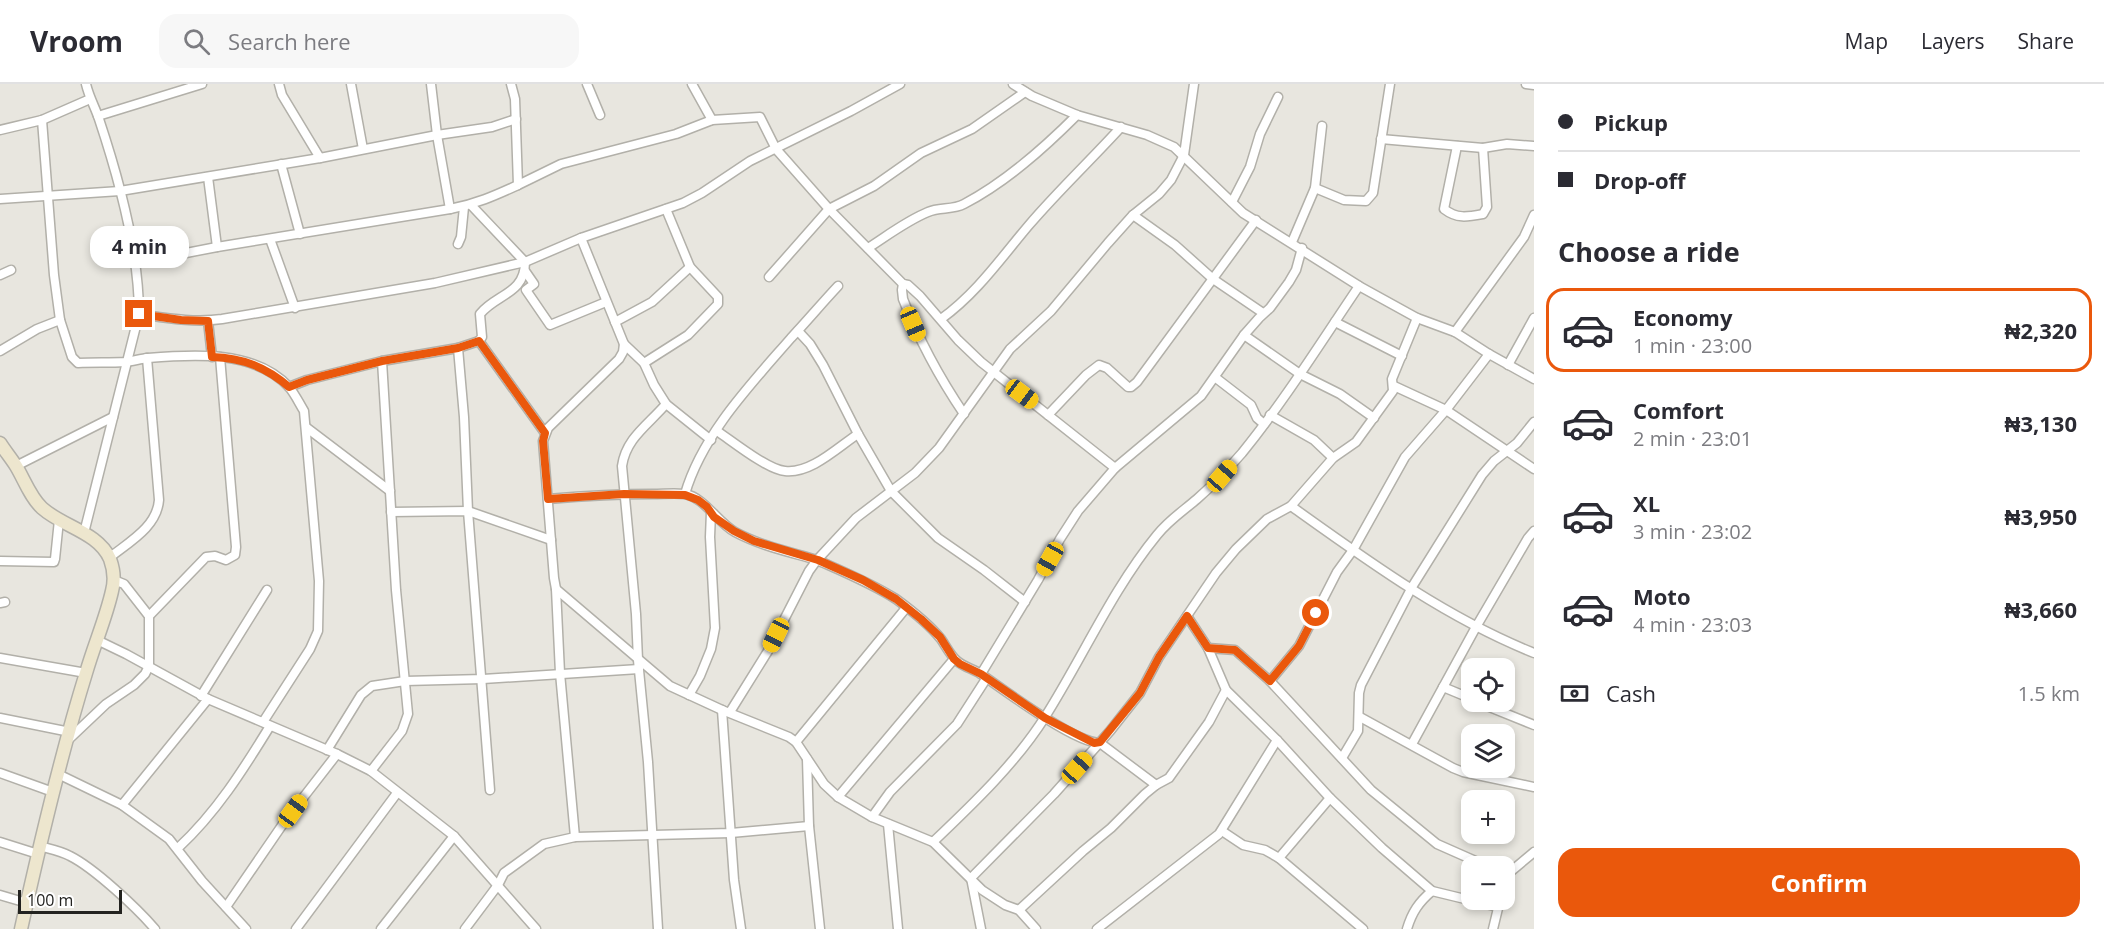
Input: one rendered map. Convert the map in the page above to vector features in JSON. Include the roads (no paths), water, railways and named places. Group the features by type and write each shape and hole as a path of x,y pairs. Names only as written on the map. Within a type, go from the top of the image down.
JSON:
{"street":[{"path":"84,533 139,314 139,290 135,263 120,191 99,116 90,99 86,84"},
{"path":"99,116 202,84"},
{"path":"279,84 282,95 320,158"},
{"path":"351,84 363,150"},
{"path":"430,84 450,209"},
{"path":"511,84 515,99 518,185"},
{"path":"586,84 600,115"},
{"path":"692,84 712,120"},
{"path":"139,314 208,321 435,284 525,266 581,238 666,209 702,193 737,169 900,84"},
{"path":"1013,84 1025,92 1077,115 1147,135 1174,147 1243,213 1359,285 1417,318 1455,332 1534,379"},
{"path":"741,929 734,880 726,711 768,651 808,571 856,518 915,472 939,448 1010,349 1051,311 1133,215 1159,194 1171,180 1184,155 1194,84"},
{"path":"1315,188 1344,200 1366,201 1371,198 1390,84"},
{"path":"1526,84 1534,85"},
{"path":"769,277 829,209 874,186 921,153 972,129 1025,92"},
{"path":"1232,202 1250,167 1260,134 1278,97"},
{"path":"0,130 42,120 90,99"},
{"path":"868,249 900,227 929,212 957,207 970,201 1042,150 1077,115"},
{"path":"135,263 217,247 467,206 485,201 561,164 676,134 712,120 758,117 776,148 829,209 903,284 908,285 920,296 958,340 993,372 1115,468"},
{"path":"0,199 120,191 492,127 516,119"},
{"path":"42,120 54,275 60,320 75,361 78,363 126,362 147,358 216,357 258,365 276,375 289,387 304,411 319,581 318,632 236,780 194,833 178,848"},
{"path":"1292,242 1315,188 1322,126"},
{"path":"941,319 968,298 1028,226 1121,128"},
{"path":"1381,139 1483,148 1507,144 1534,146"},
{"path":"1457,146 1444,209 1452,215 1465,217 1483,214 1487,207 1483,148"},
{"path":"281,164 300,234"},
{"path":"208,177 217,247"},
{"path":"458,244 467,206"},
{"path":"467,206 525,266 534,284 526,290 550,325 606,302"},
{"path":"644,363 688,335 718,304 717,297 690,267 666,209"},
{"path":"1133,215 1175,245 1213,279 1263,313"},
{"path":"1455,332 1524,237 1534,215"},
{"path":"1048,415 1086,375 1099,365 1107,368 1131,387 1137,382 1256,220"},
{"path":"581,238 624,344 644,363 666,404 711,440"},
{"path":"270,239 295,308"},
{"path":"872,817 890,792 957,724 1078,511 1115,468 1186,411 1201,396 1244,335 1270,308 1289,282 1296,270 1302,248"},
{"path":"289,387 307,380 382,361 458,348 479,341 482,337 480,314 517,287 525,266"},
{"path":"615,322 652,302 690,267"},
{"path":"0,275 11,270"},
{"path":"903,284 903,299 923,348 943,384 964,414"},
{"path":"933,842 996,777 1045,718 1118,592 1156,535 1173,517 1222,476 1300,374 1359,285"},
{"path":"685,495 688,483 711,440 757,376 838,286"},
{"path":"971,878 1054,794 1140,693 1159,657 1216,573 1250,533 1267,519 1292,506 1333,458 1356,442 1393,391 1392,379 1417,318"},
{"path":"1508,365 1534,318"},
{"path":"0,351 36,330 60,320"},
{"path":"149,616 206,557 226,560 235,555 216,357 208,321"},
{"path":"1335,322 1402,356"},
{"path":"798,331 810,344 823,365 858,434 891,491 938,538 1025,602"},
{"path":"1244,335 1300,374 1340,394 1374,418"},
{"path":"479,341 545,433"},
{"path":"575,837 543,441 548,428 619,359 624,344"},
{"path":"458,348 465,417 468,511 490,790"},
{"path":"1270,681 1299,646 1337,572 1353,550 1405,457 1446,410 1489,354"},
{"path":"109,558 144,530 158,512 159,500 152,439 147,358"},
{"path":"371,771 402,731 408,714 391,512 382,361"},
{"path":"1215,378 1251,405 1257,418 1264,424"},
{"path":"1394,386 1446,410 1534,469"},
{"path":"658,929 648,762 622,466 629,443 666,404"},
{"path":"1270,415 1320,444 1333,458"},
{"path":"16,466 113,417"},
{"path":"1342,758 1358,731 1361,685 1412,587 1482,475 1505,451 1517,443 1534,422"},
{"path":"307,428 390,491"},
{"path":"717,431 772,467 785,471 798,470 814,464 858,434"},
{"path":"0,443 42,508 84,533 103,548 114,572 114,580 53,792 21,929"},
{"path":"548,499 624,494 685,495 698,500 734,531 754,541 818,560 863,580 906,608 940,637 954,659 1045,718 1089,741 1100,742 1156,785"},
{"path":"1292,506 1353,550 1476,627 1534,653"},
{"path":"391,512 468,511 551,540"},
{"path":"689,695 711,649 715,628 710,537 711,512"},
{"path":"0,561 54,562 59,520"},
{"path":"1412,744 1476,627 1534,531"},
{"path":"68,736 106,704 134,685 150,666 149,616 124,584 114,580"},
{"path":"556,589 638,664 670,686 789,737 796,742 824,784 838,797 872,817 933,842 993,898 1019,910 1036,929"},
{"path":"122,805 205,698 267,590"},
{"path":"796,742 906,608"},
{"path":"1187,616 1208,648 1226,690 1330,798 1382,848 1432,891 1461,896"},
{"path":"97,640 150,666 205,698 338,754 371,771 454,836 536,929"},
{"path":"1208,648 1235,650 1270,681 1371,790 1429,838 1462,856"},
{"path":"0,658 86,673"},
{"path":"838,797 954,659"},
{"path":"327,750 361,695 372,686 405,681 483,679 560,673 638,664"},
{"path":"1443,687 1461,694"},
{"path":"1019,910 1156,785 1169,778 1209,722 1226,690"},
{"path":"1502,712 1534,725"},
{"path":"1360,717 1463,772 1534,787"},
{"path":"0,718 68,736"},
{"path":"1097,929 1222,831 1276,740"},
{"path":"226,907 285,821 338,754"},
{"path":"806,758 808,826 819,929"},
{"path":"0,773 53,792"},
{"path":"58,774 122,805 154,828 178,848 246,929"},
{"path":"296,929 397,793"},
{"path":"1279,858 1330,798"},
{"path":"888,824 898,929"},
{"path":"465,929 498,885 504,873 544,844 575,837 731,833 808,826"},
{"path":"1222,831 1243,845 1265,850 1279,858 1363,929"},
{"path":"381,929 454,836"},
{"path":"0,842 72,857 85,865 132,905 155,929"},
{"path":"1515,868 1534,852"},
{"path":"971,878 981,929"},
{"path":"1407,929 1414,910 1432,891"},
{"path":"0,895 27,903"},
{"path":"1493,929 1497,910"}]}
